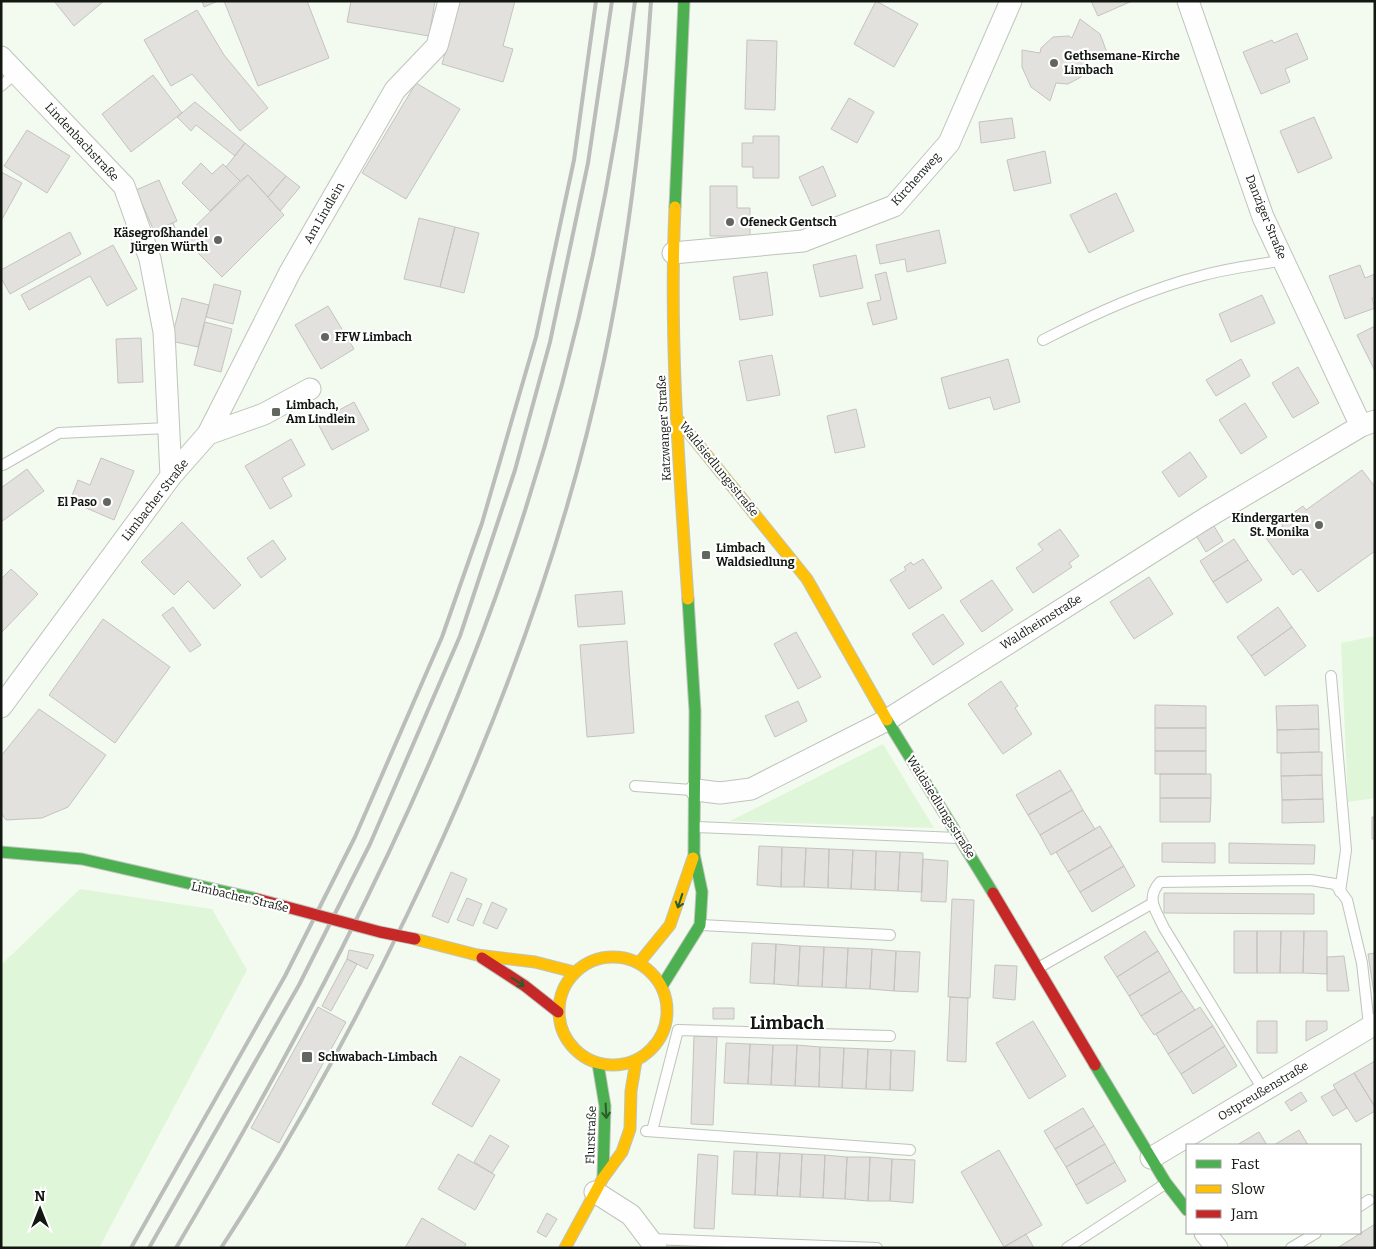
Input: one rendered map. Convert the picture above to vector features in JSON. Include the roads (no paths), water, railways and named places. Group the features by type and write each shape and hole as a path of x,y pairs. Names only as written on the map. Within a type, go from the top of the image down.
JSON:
{"main road":[{"name":"Katzwanger Straße","path":"662,986 700,925 702,892 694,854 696,790 695,710 676,417 673,253 684,1"},
{"name":"Waldsiedlungsstraße","path":"676,417 807,579 887,720 960,838 1166,1183 1186,1209"},
{"name":"Limbacher Straße","path":"1,852 82,860 256,899 380,932 415,938 477,955 536,962 574,972"},
{"name":"Katzwanger Straße","path":"639,963 670,925 694,854"},
{"name":"Limbacher Straße","path":"477,955 525,986 558,1012"},
{"path":"616,956 639,963 653,973 662,986 668,1005 666,1027 654,1047 636,1061 617,1066 598,1064 577,1053 563,1035 558,1012 562,990 574,972 593,959 616,956"},
{"name":"Flurstraße","path":"566,1248 599,1185 622,1152 630,1130 631,1091 636,1061"},
{"name":"Flurstraße","path":"598,1064 605,1092 607,1127 599,1185"}],"street":[{"name":"Am Lindlein","path":"208,434 290,272 395,90 437,46 449,1"},
{"name":"Kirchenweg","path":"673,253 804,241 894,206 949,143 1011,1"},
{"name":"Danziger Straße","path":"1188,1 1263,217 1368,424"},
{"name":"Lindenbachstraße","path":"1,57 9,80 124,186 150,259 164,332 172,476"},
{"name":"Limbacher Straße","path":"1,707 172,476 208,434 264,414 310,388"},
{"name":"Waldheimstraße","path":"696,790 720,793 751,789 887,720 1206,518 1368,424"},
{"name":"Ostpreußenstraße","path":"1151,1158 1372,1025"},
{"path":"599,1185 631,1215 654,1243"},
{"path":"1206,1234 1217,1248"}],"lane":[{"path":"1043,340 1092,316 1203,275 1284,260"},
{"path":"3,465 59,433 168,428"},
{"path":"1331,676 1346,850 1340,892"},
{"path":"635,786 696,790"},
{"path":"695,827 960,838"},
{"path":"1264,1091 1164,928 1152,903 1152,892 1160,882 1311,880 1335,884 1347,900 1362,963 1372,1025"},
{"path":"1038,968 1152,903"},
{"path":"700,925 890,935"},
{"path":"652,1131 678,1030 890,1036"},
{"path":"630,1130 910,1150"},
{"path":"1067,1248 1166,1183"},
{"path":"1291,1248 1314,1234"},
{"path":"654,1243 877,1248"}],"railway":[{"path":"131,1248 285,976 355,837 442,637 482,523 536,337 574,160 596,1"},
{"path":"149,1248 299,985 370,844 460,636 515,470 550,342 588,163 612,1"},
{"path":"176,1248 261,1099 342,948 416,793 482,634 535,480 578,322 611,163 635,1"},
{"path":"221,1248 272,1167 320,1084 386,958 468,780 522,643 568,503 587,432 613,316 634,182 644,92 651,1"}],"place":[{"name":"Gethsemane-Kirche Limbach","path":"1054,63"},
{"name":"Ofeneck Gentsch","path":"730,222"},
{"name":"Käsegroßhandel Jürgen Würth","path":"218,240"},
{"name":"FFW Limbach","path":"325,337"},
{"name":"Limbach, Am Lindlein","path":"276,412"},
{"name":"El Paso","path":"107,502"},
{"name":"Kindergarten St. Monika","path":"1319,525"},
{"name":"Limbach Waldsiedlung","path":"706,555"},
{"name":"Schwabach-Limbach","path":"307,1057"}],"district":[{"name":"Limbach","path":"787,1023"}]}
